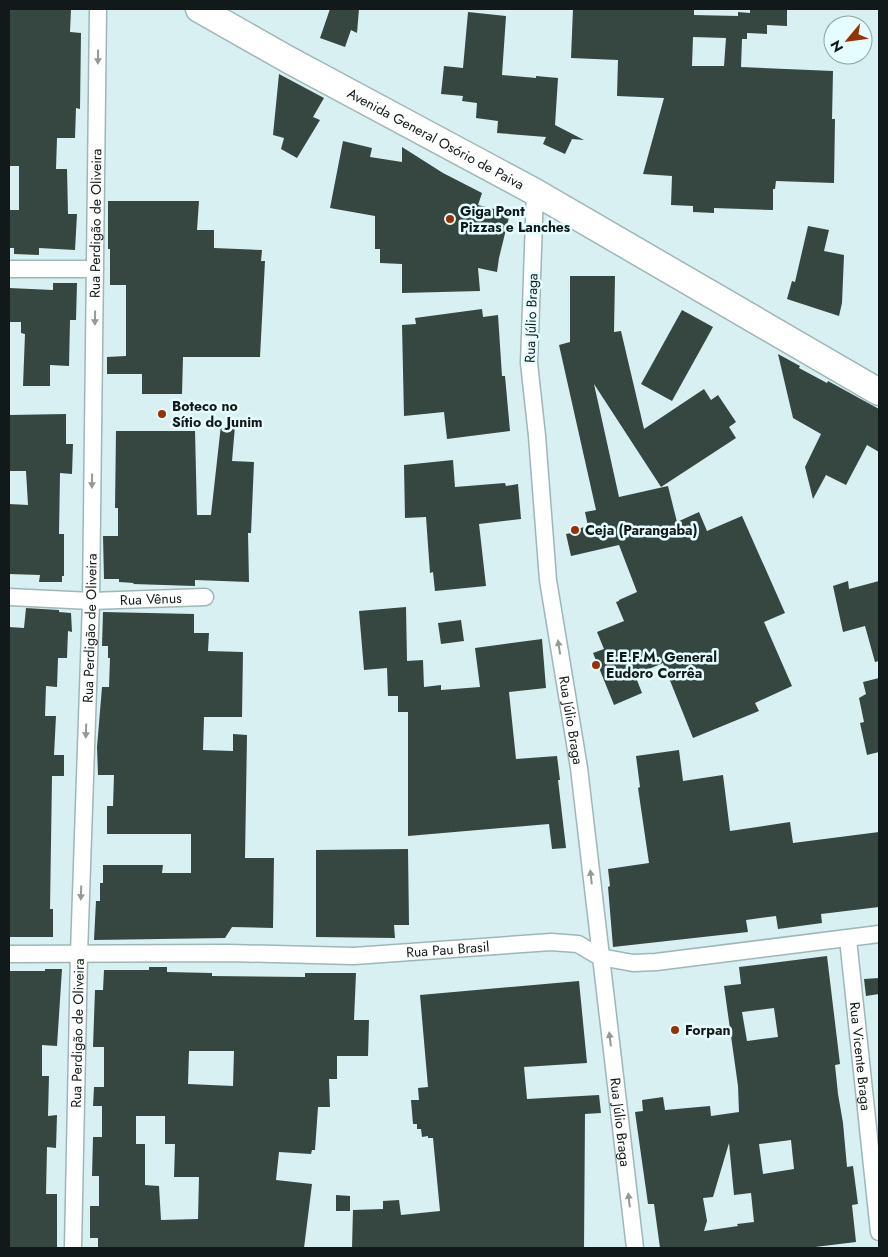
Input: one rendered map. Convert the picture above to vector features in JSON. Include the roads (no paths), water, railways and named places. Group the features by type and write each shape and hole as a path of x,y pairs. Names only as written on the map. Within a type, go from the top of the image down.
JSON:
{"main road":[{"name":"Avenida General Osório de Paiva","path":"199,9 289,60 535,192 879,392"}],"street":[{"name":"Rua Perdigão de Oliveira","path":"73,1248 79,954 91,601 98,9"},
{"name":"Rua Júlio Braga","path":"535,192 529,363 538,436 548,580 579,768 635,1248"},
{"path":"9,269 95,269"},
{"name":"Rua Vênus","path":"9,597 91,601 205,597"},
{"name":"Rua Pau Brasil","path":"9,954 228,953 354,956 550,942 578,944 600,957 633,963 656,962 879,934"},
{"name":"Rua Vicente Braga","path":"848,939 879,1232"}],"place":[{"name":"Giga Pont Pizzas e Lanches","path":"450,219"},
{"name":"Boteco no Sítio do Junim","path":"162,414"},
{"name":"Ceja (Parangaba)","path":"575,530"},
{"name":"E.E.F.M. General Eudoro Corrêa","path":"596,665"},
{"name":"Forpan","path":"675,1030"}]}
